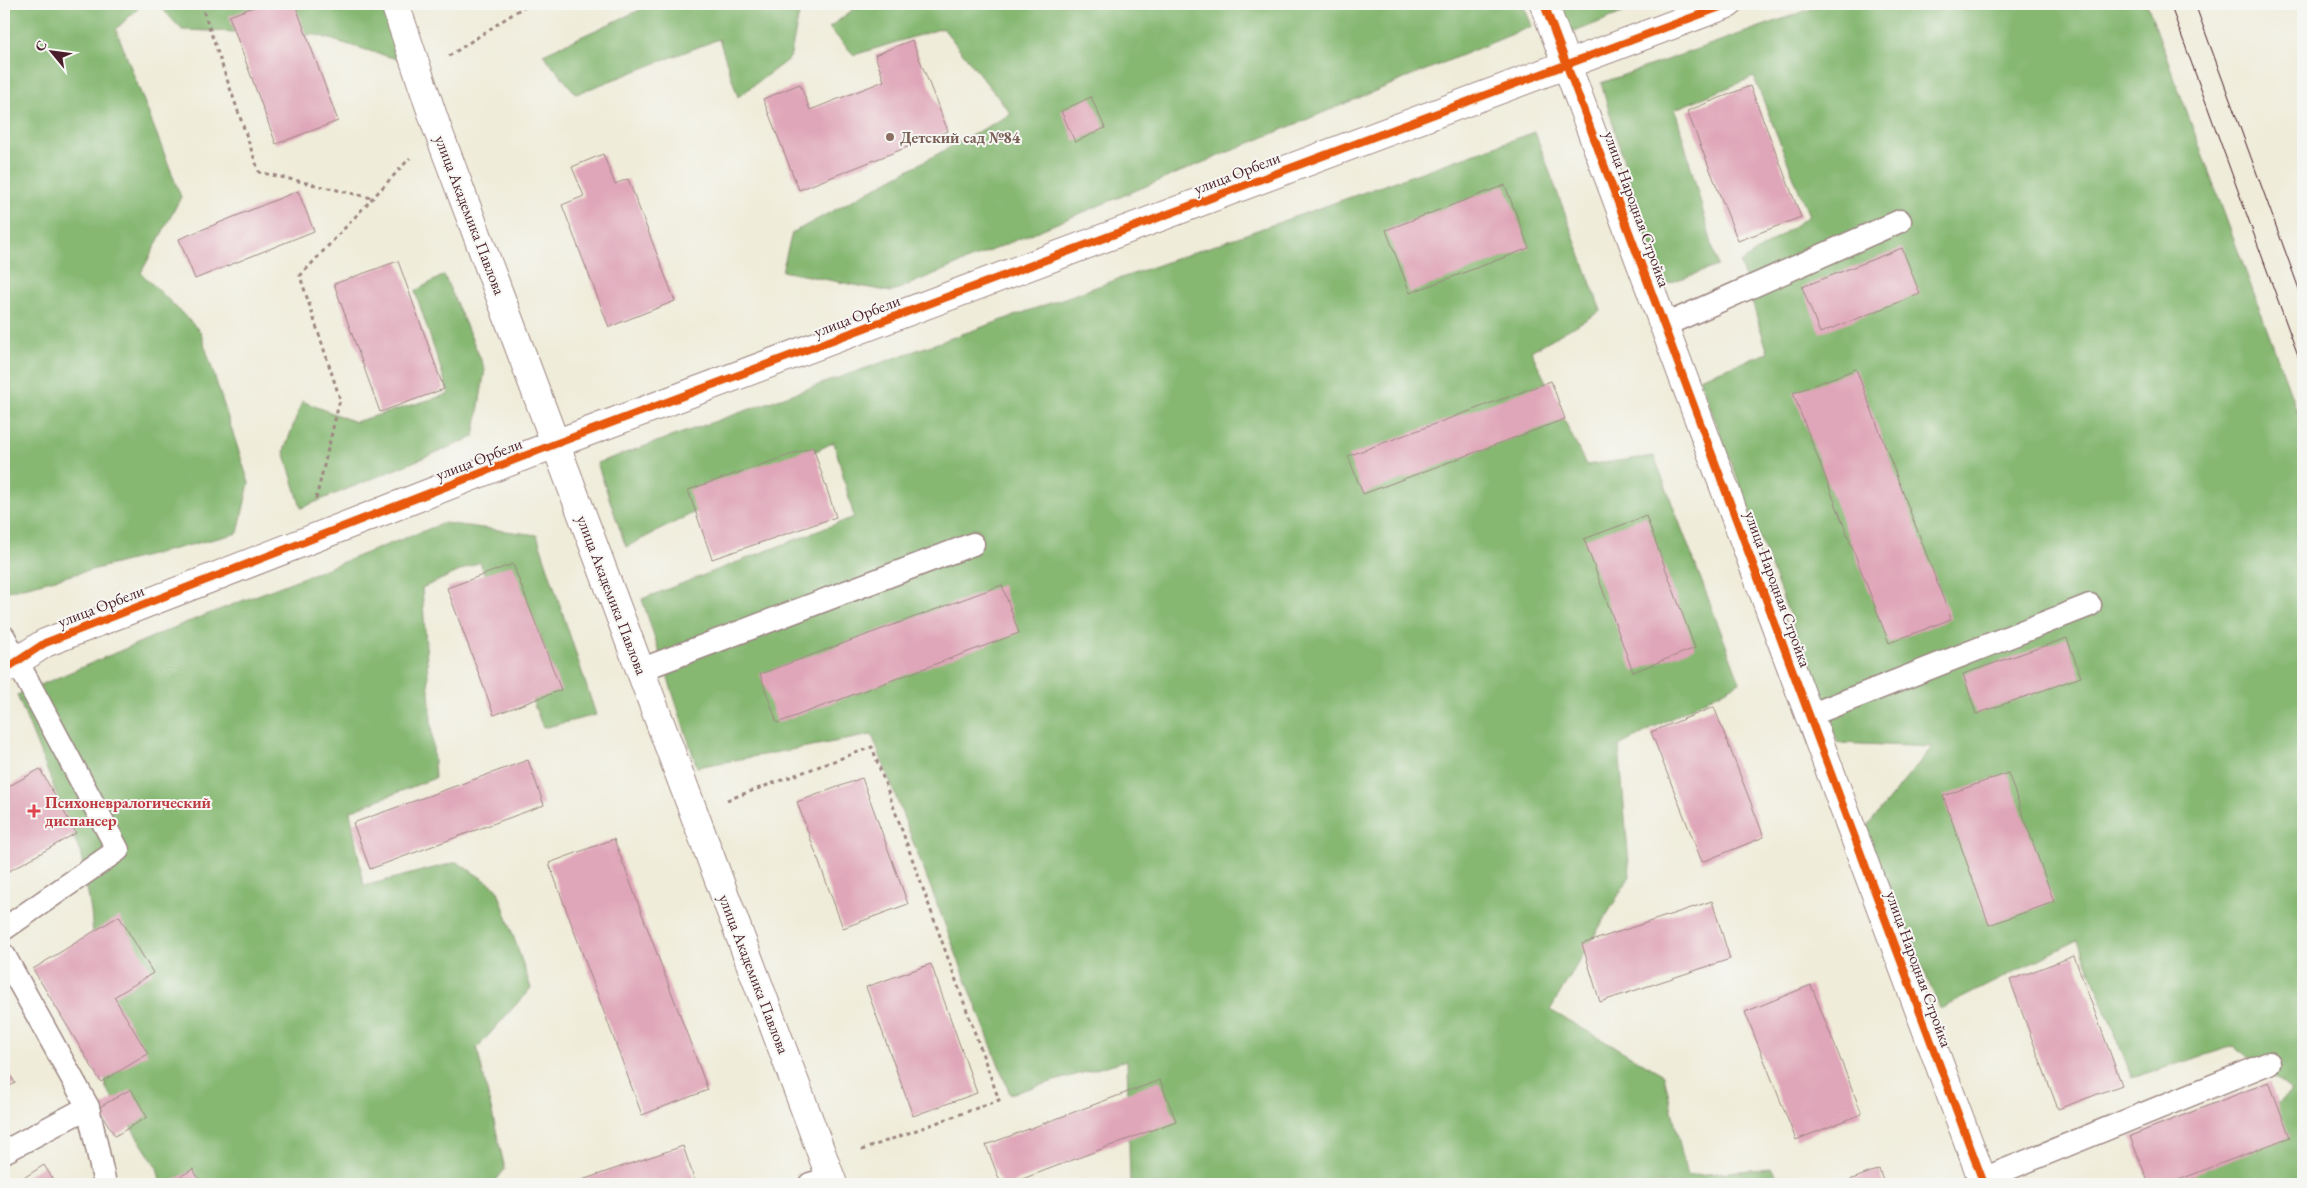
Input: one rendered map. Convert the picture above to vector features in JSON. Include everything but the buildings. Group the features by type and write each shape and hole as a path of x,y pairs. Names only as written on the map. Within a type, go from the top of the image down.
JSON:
{"street":[{"name":"улица Академика Павлова","path":"395,4 437,128 694,812 824,1177"},
{"name":"улица Народная Стройка","path":"1544,4 1568,63 1984,1182"},
{"name":"улица Орбели","path":"10,666 45,643 555,444 1728,4"}],"lane":[{"path":"1665,324 1900,221"},
{"path":"640,670 973,544"},
{"path":"1810,715 2090,605"},
{"path":"4,637 10,666 118,850 4,929"},
{"path":"4,955 88,1108 105,1184"},
{"path":"1984,1182 2269,1063"},
{"path":"4,1152 88,1108"}],"path":[{"path":"201,4 258,172 373,198"},
{"path":"420,76 528,4"},
{"path":"306,541 340,399 300,276 437,128"},
{"path":"694,812 872,747 999,1100 824,1177"}],"green space":[{"path":"4,4 143,4 116,29 181,197 141,273 200,331 249,483 238,533 4,592"},
{"path":"158,4 382,4 400,60 316,35 182,30"},
{"path":"653,4 801,4 790,58 738,97 719,39 576,94 543,54"},
{"path":"860,4 1523,4 1532,26 891,292 782,271 792,233 1011,114 943,28 854,55 829,28"},
{"path":"1555,4 1644,4 1567,35"},
{"path":"1825,4 2147,4 2303,427 2303,1184 2180,1184 2292,1091 2234,1046 2132,1078 2078,940 1940,1009 1865,829 1932,747 1838,743 1699,378 1768,353 1740,263 1809,216 1754,77 1675,109 1718,266 1660,286 1601,83"},
{"path":"1535,132 1601,311 1531,351 1586,465 1654,456 1740,682 1619,746 1630,876 1550,1010 1664,1075 1687,1176 1771,1168 1784,1184 1130,1184 1127,1060 1010,1094 872,735 697,767 642,599 854,517 834,442 626,547 597,463"},
{"path":"444,275 485,369 474,437 301,508 284,451 302,401 355,422 449,394 415,291"},
{"path":"444,523 537,535 596,715 543,728 480,562 422,588 435,778 350,811 364,886 457,862 497,888 531,988 477,1048 505,1169 493,1184 161,1184 157,1168 106,1088 91,911 81,855 17,695 185,623"}],"tram line":[{"path":"2170,4 2303,369"},
{"path":"2195,4 2303,300"}],"cycle path":[{"path":"1544,4 1984,1184"},
{"path":"4,670 45,643 555,444 1728,4"}],"place":[{"name":"Детский сад №84","path":"890,137"},
{"name":"Психоневралогический диспансер","path":"34,811"}]}
